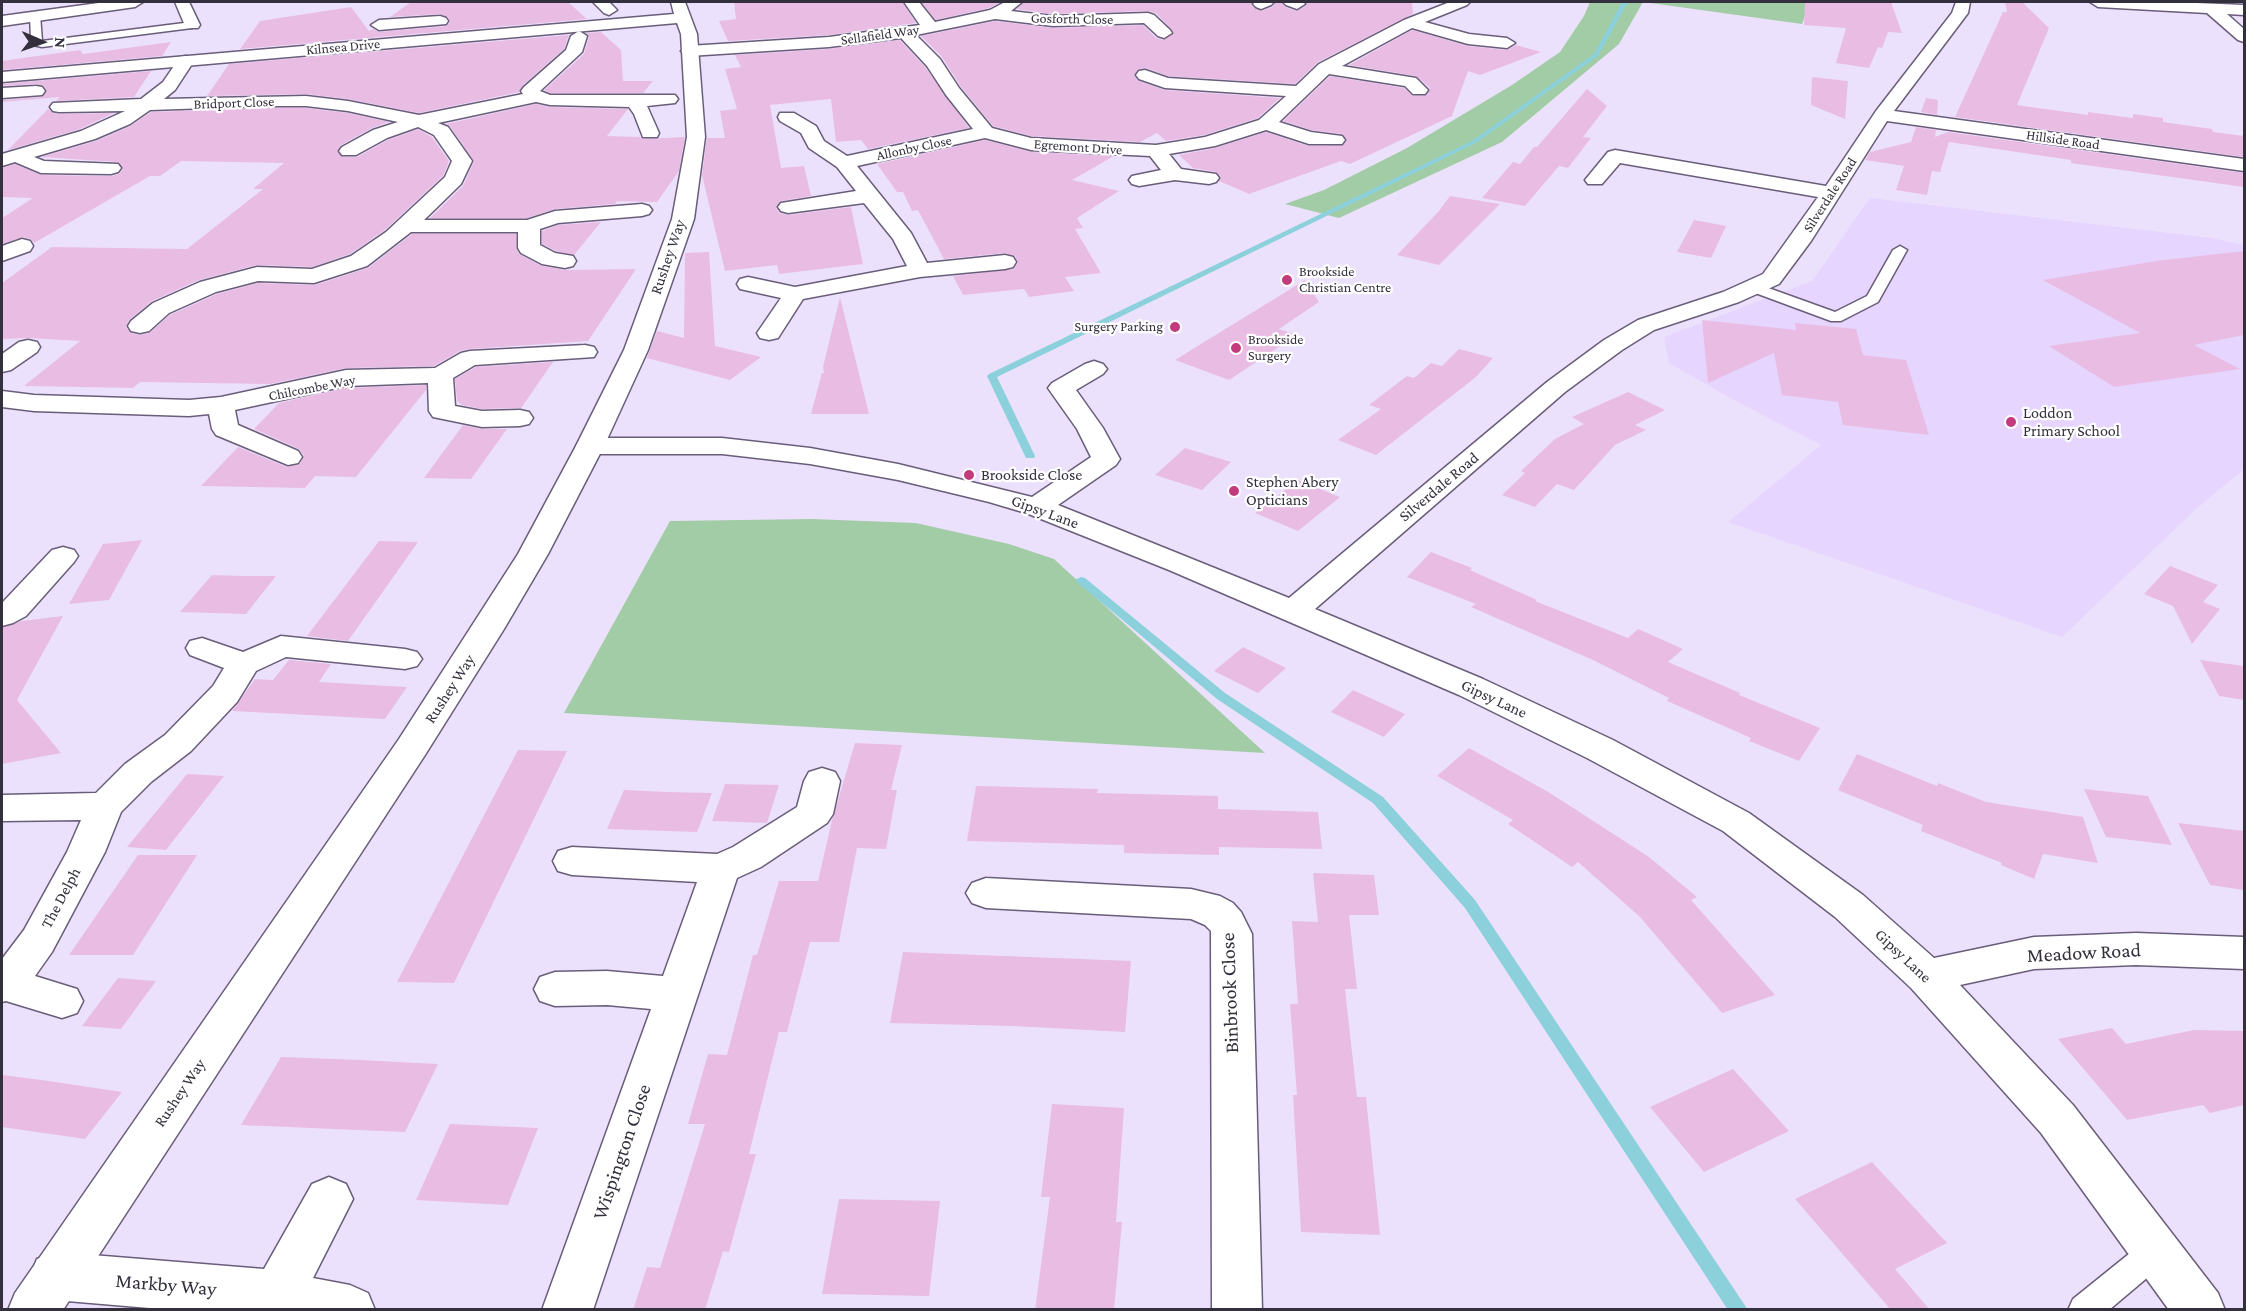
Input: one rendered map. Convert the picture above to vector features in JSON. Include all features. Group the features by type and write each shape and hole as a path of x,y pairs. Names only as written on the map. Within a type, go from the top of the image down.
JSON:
{"street":[{"path":"2,21 109,3 135,2"},
{"path":"182,2 192,25"},
{"name":"Sellafield Way","path":"911,2 931,28"},
{"name":"Sellafield Way","path":"689,51 770,40 829,42 904,33 995,14 1015,2"},
{"name":"Egremont Drive","path":"985,132 1031,144 1156,151 1208,142 1266,124 1325,68 1410,23 1462,2"},
{"name":"Silverdale Road","path":"1292,612 1556,387 1612,345 1639,319 1755,288 1771,279 1832,193 1882,115 1960,14 1963,2"},
{"path":"2098,2 2244,10"},
{"path":"2211,8 2244,37"},
{"name":"Kilnsea Drive","path":"2,77 429,40 681,10"},
{"name":"Rushey Way","path":"44,1293 412,747 533,554 590,446 636,350 683,219 696,137 689,34 681,10"},
{"path":"379,25 445,14 429,40"},
{"name":"Gosforth Close","path":"995,14 1053,21 1150,15 1164,33"},
{"path":"1410,23 1468,39 1507,43"},
{"path":"904,33 934,63 952,91 985,132"},
{"path":"536,97 530,92 574,52 579,36"},
{"name":"Sellafield Way","path":"829,42 832,62"},
{"path":"9,158 88,135 123,120 169,86 186,61"},
{"path":"533,63 561,62"},
{"path":"1325,68 1418,84"},
{"path":"1145,82 1299,91"},
{"path":"325,104 346,90"},
{"path":"2,93 36,91"},
{"name":"Bridport Close","path":"349,151 380,134 419,121 536,97 550,100 634,102 669,99"},
{"name":"Bridport Close","path":"140,326 161,308 256,266 314,276 359,261 406,225 454,180 462,160 441,131 419,121 325,104 268,101 144,106"},
{"path":"634,102 644,113 650,133"},
{"path":"59,107 144,106"},
{"name":"Hillside Road","path":"1882,115 2244,165"},
{"path":"787,117 809,130 816,144 844,163 856,176 868,196 903,238 920,270"},
{"path":"1266,124 1309,138 1335,140"},
{"name":"Allonby Close","path":"844,163 985,132"},
{"path":"1595,180 1615,156 1632,150 1832,193"},
{"path":"1156,151 1175,174"},
{"path":"9,158 41,167 111,168"},
{"path":"1139,180 1175,174 1209,178"},
{"path":"788,207 868,196"},
{"path":"406,225 529,226 555,217 642,210"},
{"path":"529,226 529,248 550,259 565,261"},
{"path":"2,254 22,246"},
{"path":"748,284 795,294 920,270 1005,262"},
{"path":"769,333 795,294"},
{"path":"2,365 28,347"},
{"name":"Chilcombe Way","path":"2,399 34,403 178,408 221,405 346,378 440,375 470,358 585,352"},
{"path":"1035,507 1106,459 1090,428 1061,388 1094,369"},
{"path":"440,375 442,411 482,419 520,418"},
{"path":"221,405 225,429 288,457"},
{"name":"Gipsy Lane","path":"590,446 723,446 810,456 938,480 1035,507 1180,564 1471,687 1600,748 1736,822 1849,906 1926,976 2057,1119 2200,1310"},
{"path":"2,616 15,609 63,556"},
{"path":"202,648 244,664 281,646 405,659"},
{"name":"The Delph","path":"62,1000 4,985 38,941 86,852 105,806 138,773 178,742 225,694 244,664"},
{"path":"572,861 721,869 747,857 814,814 822,781"},
{"path":"2,808 105,806"},
{"name":"Wispington Close","path":"567,1310 721,869"},
{"name":"Binbrook Close","path":"986,893 1191,904 1206,907 1219,914 1227,923 1232,934 1237,1310"},
{"name":"Meadow Road","path":"1926,976 2034,953 2136,949 2244,952"},
{"path":"555,989 607,988 677,994"},
{"path":"273,1302 329,1199"},
{"name":"Markby Way","path":"44,1293 273,1302 350,1310"}],"lane":[{"path":"35,15 36,40 37,43 42,44 192,25"},
{"path":"1755,288 1836,318 1873,299 1900,250"},
{"path":"2084,1310 2156,1251"}],"shaded area":[{"name":"Loddon Primary School","path":"1870,198 2212,238 2244,245 2244,469 2195,510 2062,637 1728,522 1821,445 1669,363 1664,337 1812,281"}],"green space":[{"path":"1590,2 1643,2 1619,44 1502,142 1339,218 1285,204 1324,190 1407,148 1512,85 1560,52 1584,16"},
{"path":"1643,2 1810,2 1802,24"},
{"path":"812,519 916,523 1009,544 1054,559 1265,753 564,713 670,521"}],"building":[{"path":"411,2 568,2 587,19 240,49 260,21 351,7 369,31 446,26 450,22 448,17 440,14 390,17"},
{"path":"734,2 902,2 916,23 829,35 728,41 719,21 736,19"},
{"path":"921,2 1001,2 989,8 936,20"},
{"path":"1024,2 1252,2 1251,6 1262,11 1272,7 1276,2 1281,2 1285,7 1296,11 1306,6 1306,2 1412,2 1413,14 1318,62 1295,84 1168,76 1146,68 1139,69 1134,75 1137,80 1164,90 1280,98 1258,118 1204,135 1166,141 1157,133 1140,142 1031,136 993,126 961,87 942,57 921,36 995,21 1053,28 1143,25 1156,38 1163,40 1174,33 1156,13 1149,11 1053,14 1017,9"},
{"path":"1805,2 1891,2 1902,33 1888,32 1882,48 1878,47 1869,68 1836,63 1846,28 1804,25"},
{"path":"2005,2 2022,2 2049,28 2017,105 2088,115 2088,112 2133,118 2133,114 2163,118 2163,122 2244,136 2244,157 1955,117 2003,12 2007,12"},
{"path":"1412,30 1468,46 1507,50 1516,45 1541,52 1480,75 1468,71 1452,116 1350,164 1341,161 1249,194 1219,181 1221,178 1216,172 1193,168 1179,155 1215,148 1266,132 1308,146 1344,145 1347,140 1342,134 1311,130 1283,121 1330,76 1404,88 1413,96 1427,95 1430,88 1416,76 1349,65"},
{"path":"601,32 621,50 623,81 653,81 643,93 550,93 544,90 584,54 589,37 587,33"},
{"path":"569,35 564,49 523,85 519,92 419,113 348,99 306,94 207,96 229,64"},
{"path":"900,40 925,67 969,128 868,149 861,140 836,142 831,99 770,105 781,168 804,166 811,196 781,201 776,208 780,213 788,215 851,207 863,264 779,274 777,265 725,271 702,175 707,138 725,138 720,111 737,109 725,69 741,67 735,55 829,49"},
{"path":"171,42 162,56 2,70 2,61 80,50 83,54"},
{"path":"151,71 134,97 56,101 60,97 2,102 2,100 42,97 47,91 44,86 36,84 2,86 2,84"},
{"path":"1812,77 1848,81 1845,119 1811,105"},
{"path":"1587,89 1607,106 1583,137 1591,138 1568,168 1559,166 1525,206 1482,198 1513,162 1520,164 1534,147 1537,147"},
{"path":"1926,98 1938,100 1937,115 1921,112"},
{"path":"536,104 550,107 628,109 607,136 641,137 643,139 685,137 679,171 657,202 617,201 615,204 555,209 527,218 430,218 463,186 474,162 450,126 446,124"},
{"path":"306,108 348,113 389,122 372,128 341,145 337,151 342,157 357,157 388,140 418,129 432,137 449,161 443,176 385,230 350,254 312,267 256,265 199,280 152,301 129,320 126,327 131,333 140,335 149,333 170,315 217,294 258,283 315,285 368,268 412,234 516,234 516,248 519,254 542,266 565,270 636,269 588,341 470,349 460,351 434,366 346,368 270,384 140,382 133,388 24,386 80,341 2,339 2,283 52,247 187,249 263,189 253,189 284,163 181,161 160,176 150,176 34,243 31,239 23,237 2,244 2,218 33,198 2,197 2,168 15,164 41,175 112,176 119,174 123,169 118,162 41,157 96,141 131,126 151,112"},
{"path":"48,109 59,114 114,113 80,129 8,150"},
{"path":"1916,127 1936,130 1935,137 1948,132 2244,173 2244,187 2071,163 2071,160 1949,142 1940,172 1932,171 1927,195 1896,190 1904,166 1865,160 1870,152 1911,142"},
{"path":"985,140 1031,152 1114,156 1072,180 1119,191 1077,218 1083,228 1075,229 1101,273 1065,277 1074,291 1029,297 1024,289 963,295 953,276 1014,269 1018,263 1015,256 1005,253 944,259 918,210 912,211 903,192 897,192 877,164"},
{"path":"1450,196 1500,204 1439,265 1397,255 1439,211"},
{"path":"1694,220 1726,226 1711,258 1677,252"},
{"path":"601,222 574,255 556,251 542,244 542,231 558,225"},
{"path":"2244,251 2244,335 2194,345 2240,369 2114,387 2049,346 2140,333 2043,280 2156,261"},
{"path":"709,252 715,346 761,357 730,380 647,358 657,331 684,338 685,253"},
{"name":"Brookside Surgery","path":"1305,280 1319,302 1279,329 1297,335 1229,380 1175,360"},
{"path":"840,297 869,414 811,414 822,373 824,373 823,367"},
{"path":"1702,320 1796,330 1795,323 1856,329 1863,355 1906,360 1929,435 1843,425 1838,402 1782,395 1774,353 1708,383"},
{"path":"1459,349 1493,358 1476,377 1376,455 1338,440 1381,409 1369,405 1407,376 1414,378 1431,363 1442,366"},
{"path":"553,362 521,408 482,409 462,405 457,401 455,379 476,367"},
{"path":"426,385 426,390 356,477 315,476 305,488 201,486 238,447 287,467 300,464 304,456 299,449 254,429 279,403 346,388"},
{"path":"1628,392 1665,410 1635,425 1646,430 1615,445 1574,490 1557,484 1535,507 1502,495 1525,473 1521,471 1555,439 1584,424 1572,417"},
{"path":"463,425 482,429 507,429 471,479 424,478"},
{"path":"1185,448 1231,462 1202,490 1155,475"},
{"path":"1298,480 1340,497 1298,531 1255,513"},
{"path":"142,540 109,600 69,604 103,544"},
{"path":"379,541 418,542 348,641 307,636"},
{"path":"1431,552 1472,568 1470,570 1537,600 1535,601 1628,638 1638,629 1683,649 1668,662 1740,693 1739,695 1820,728 1799,761 1749,741 1751,738 1667,701 1669,698 1593,660 1471,607 1476,604 1407,577"},
{"path":"2170,566 2218,585 2203,602 2220,609 2192,644 2173,606 2144,594"},
{"path":"212,575 276,576 246,614 180,612"},
{"path":"63,616 17,700 61,753 2,764 2,628 22,621"},
{"path":"1243,647 1286,668 1258,693 1214,671"},
{"path":"289,660 331,664 319,682 407,687 385,719 232,711 255,679 273,680"},
{"path":"2200,660 2244,666 2244,700 2219,696"},
{"path":"1353,690 1405,714 1384,737 1331,712"},
{"path":"855,743 902,745 891,790 897,790 886,849 857,848 839,942 810,942 787,1032 779,1032 749,1154 756,1154 729,1252 723,1251 705,1310 633,1310 647,1267 660,1268 705,1124 688,1124 708,1054 727,1055 753,955 757,955 779,881 818,881 832,820"},
{"path":"1469,748 1550,793 1649,857 1697,897 1691,900 1775,995 1722,1013 1640,917 1578,862 1572,867 1508,824 1513,820 1437,776"},
{"path":"518,750 567,751 454,983 397,982"},
{"path":"1857,754 1937,786 1938,783 1986,802 2083,817 2098,863 2043,854 2034,879 2001,865 2002,863 1921,831 1923,825 1838,790"},
{"path":"187,774 224,776 166,850 127,847"},
{"path":"725,784 779,785 767,823 712,821"},
{"path":"976,786 1098,789 1097,793 1218,796 1218,809 1318,812 1322,849 1219,847 1219,855 1124,853 1124,845 967,841"},
{"path":"2084,789 2148,796 2172,845 2106,837"},
{"path":"624,790 712,793 697,832 607,829"},
{"path":"2178,823 2244,831 2244,890 2210,885"},
{"path":"138,855 197,855 133,955 69,955"},
{"path":"1313,873 1374,875 1379,915 1349,915 1357,989 1345,989 1357,1097 1366,1097 1380,1235 1301,1232 1293,1095 1297,1095 1290,1004 1298,1004 1292,921 1318,922"},
{"path":"903,952 1131,961 1125,1032 890,1023"},
{"path":"118,978 156,981 121,1029 82,1026"},
{"path":"2112,1028 2126,1044 2194,1030 2244,1031 2244,1105 2210,1113 2203,1105 2127,1120 2058,1039"},
{"path":"281,1057 438,1064 405,1132 241,1125"},
{"path":"1733,1069 1789,1131 1704,1172 1650,1107"},
{"path":"2,1075 122,1092 85,1139 2,1127"},
{"path":"1052,1104 1124,1108 1116,1222 1122,1222 1114,1310 1035,1310 1050,1197 1041,1197"},
{"path":"450,1124 538,1128 508,1205 416,1200"},
{"path":"1872,1162 1947,1243 1895,1269 1930,1310 1891,1310 1795,1199"},
{"path":"839,1199 940,1201 929,1296 822,1294"}],"waterway":[{"path":"1030,456 992,376 1474,142 1596,55 1625,2"},
{"path":"1081,580 1221,696 1378,800 1470,904 1739,1310"}],"place":[{"name":"Brookside Christian Centre","path":"1287,280"},
{"name":"Surgery Parking","path":"1175,327"},
{"name":"Brookside Surgery","path":"1236,348"},
{"name":"Loddon Primary School","path":"2011,422"},
{"name":"Brookside Close","path":"969,475"},
{"name":"Stephen Abery Opticians","path":"1234,491"}]}
